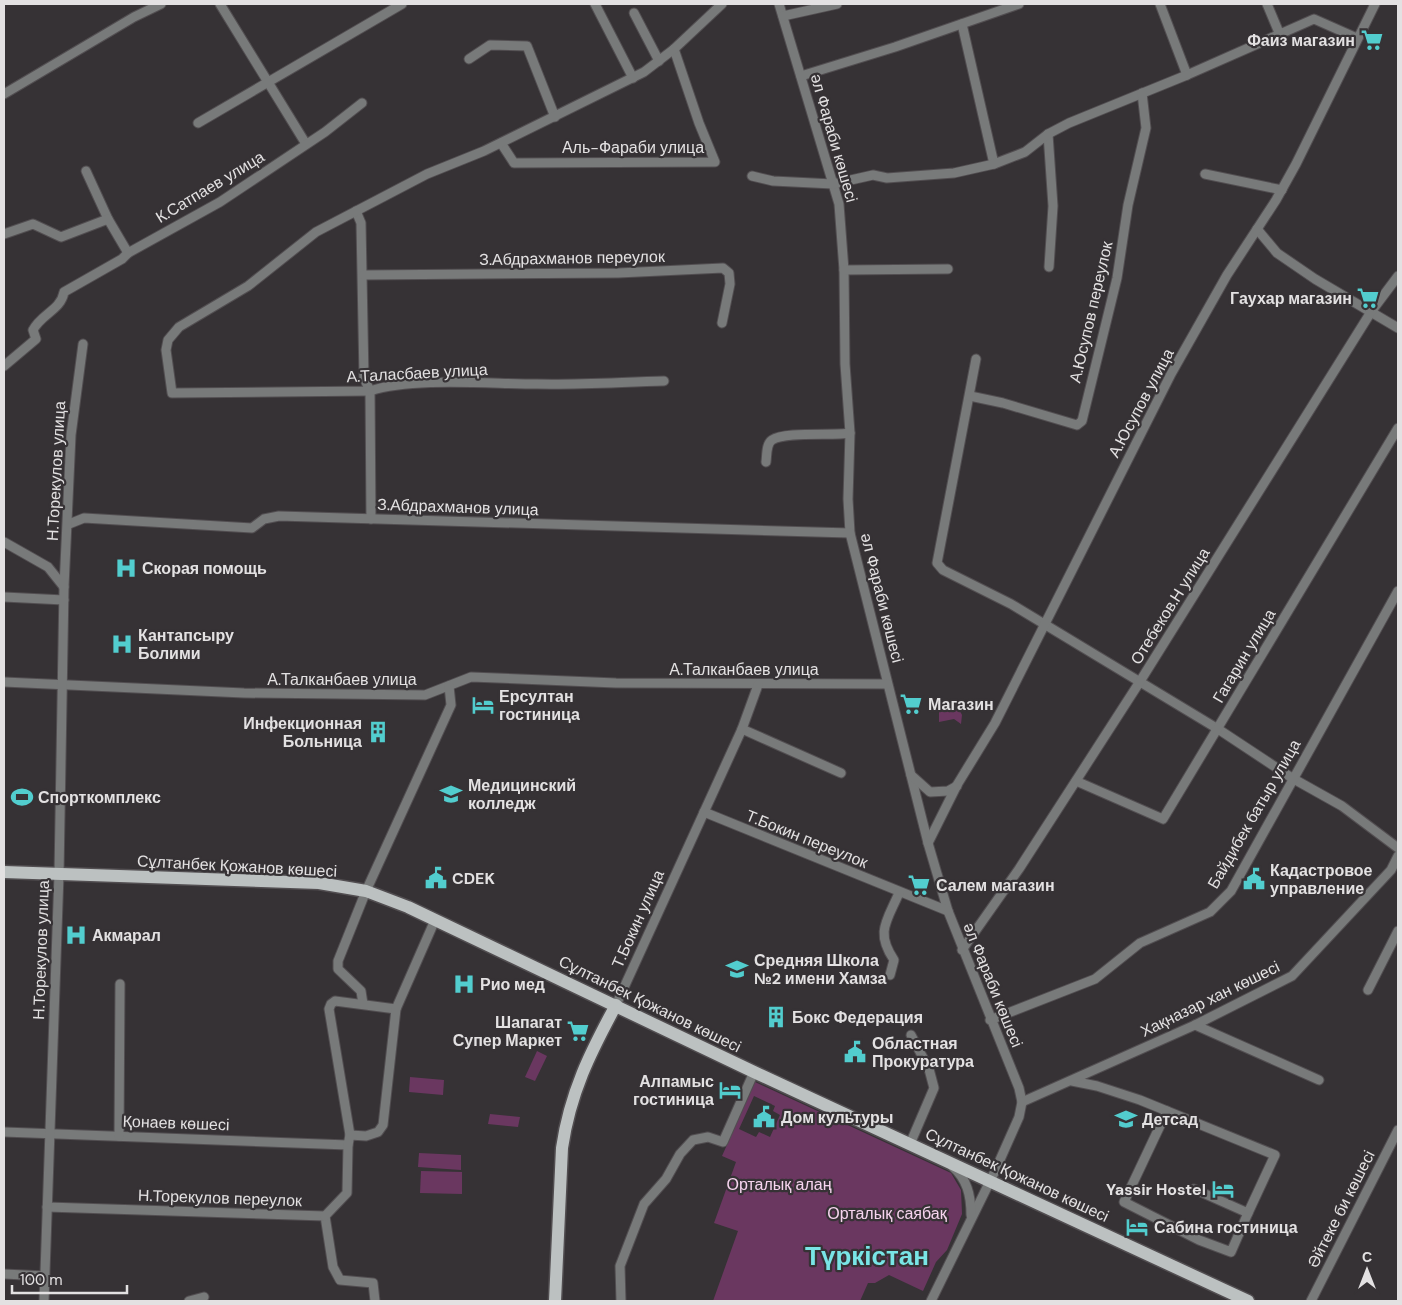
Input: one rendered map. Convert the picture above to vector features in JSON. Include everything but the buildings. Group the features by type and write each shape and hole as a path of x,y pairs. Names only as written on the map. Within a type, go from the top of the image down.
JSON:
{"main road":[{"name":"Сұлтанбек Қожанов көшесі","path":"4,872 319,883 366,891 435,920 754,1072 1248,1301"},
{"name":"Т.Бокин улица","path":"555,1301 561,1156 565,1126 571,1099 589,1057 616,1005"}],"street":[{"path":"4,94 134,17 162,4"},
{"path":"220,4 306,144"},
{"path":"198,123 402,4"},
{"path":"596,4 633,78"},
{"name":"Аль-Фараби улица","path":"356,211 426,174 501,143 633,78 674,49 722,4"},
{"name":"әл Фараби көшесі","path":"779,4 839,204 844,270 845,364 850,433 848,499 850,533 868,599 910,774 948,911 990,1020 1019,1088 1022,1102"},
{"path":"783,16 837,4"},
{"path":"801,76 1019,4"},
{"path":"1160,4 1187,75"},
{"path":"1267,4 1280,35"},
{"name":"А.Юсупов улица","path":"928,843 957,785 995,723 1171,374 1227,275 1282,190 1375,4"},
{"path":"634,13 659,60"},
{"path":"752,176 773,181 833,184 873,175 887,178 954,173 994,164 1025,152 1048,134 1069,123 1187,75 1314,19 1357,38"},
{"path":"962,24 994,164"},
{"name":"Аль-Фараби улица","path":"469,59 490,45 527,46 555,117"},
{"name":"Аль-Фараби улица","path":"501,143 514,163 715,162 699,123 674,49"},
{"name":"А.Юсупов переулок","path":"970,396 1003,402 1077,425 1082,421 1117,278 1128,205 1146,128 1142,93"},
{"name":"К.Сатпаев улица","path":"4,366 36,339 33,330 36,323 62,302 64,292 122,259 128,253 220,202 306,144 362,103"},
{"path":"1048,134 1053,206 1049,267"},
{"path":"86,171 108,219 128,253"},
{"path":"1204,174 1282,190"},
{"path":"356,211 361,223 364,275 364,378 370,391 371,519"},
{"name":"А.Таласбаев улица","path":"356,211 316,232 248,286 179,327 168,340 166,350 172,393 370,391 384,386 442,383 548,385 664,381"},
{"path":"4,234 33,224 61,237 108,219"},
{"path":"1257,229 1277,253 1315,279 1398,328"},
{"name":"З.Абдрахманов переулок","path":"364,275 618,273 723,268 729,273 730,284 722,323"},
{"path":"844,270 948,269"},
{"name":"Отебеков.Н улица","path":"962,950 1076,781 1371,312 1398,276"},
{"name":"Н.Торекулов улица","path":"44,1301 59,874 64,587 69,524 71,435 77,375 82,359 82,344"},
{"path":"976,359 937,563 943,570 1045,624 1139,683 1218,729 1292,778 1342,806 1398,848"},
{"name":"Гагарин улица","path":"1076,781 1163,819 1398,428"},
{"path":"766,462 768,445 773,439 786,436 850,433"},
{"name":"З.Абдрахманов улица","path":"69,524 84,518 252,528 264,519 279,516 850,533"},
{"path":"4,542 48,567 64,587"},
{"name":"Байдибек батыр улица","path":"990,1020 1095,979 1140,943 1210,912 1222,902 1231,891 1292,778 1398,591"},
{"path":"4,596 64,600"},
{"name":"А.Талканбаев улица","path":"4,682 244,693 425,695 471,677 616,683 887,684"},
{"name":"Т.Бокин улица","path":"616,1005 742,729 758,684"},
{"path":"363,1004 361,991 337,967 366,891 451,705 449,686"},
{"path":"742,729 841,773"},
{"path":"910,774 930,792 948,791 957,785"},
{"name":"Т.Бокин переулок","path":"704,812 900,893"},
{"name":"Хақназар хан көшесі","path":"1022,1102 1195,1025 1292,976 1395,872 1398,856"},
{"path":"890,975 894,960 885,947 883,929 900,893 948,911"},
{"path":"350,1135 366,1136 378,1132 383,1125 396,1008 435,920"},
{"path":"1368,990 1398,932"},
{"path":"119,1136 120,984"},
{"path":"325,1216 347,1193 350,1135 329,1008 330,1004 335,1001 396,1008"},
{"path":"1195,1025 1319,1080"},
{"path":"910,1144 934,1088 929,1069 911,1035"},
{"path":"621,1301 620,1266 644,1204 666,1179 680,1154 693,1140 708,1137 723,1142 754,1072"},
{"path":"1072,1081 1112,1090 1167,1112 1275,1156 1231,1252 1199,1240 1124,1202 1167,1112"},
{"path":"931,1301 990,1181 1019,1117 1022,1102"},
{"name":"Әйтеке би көшесі","path":"1311,1301 1398,1130"},
{"name":"Қонаев көшесі","path":"4,1132 348,1145"},
{"path":"947,1160 958,1171 970,1194 971,1218"},
{"path":"1194,1189 1248,1214"},
{"name":"Н.Торекулов переулок","path":"47,1207 325,1216 333,1267 340,1280 373,1283 375,1301"},
{"path":"4,1274 45,1276"},
{"path":"189,1301 204,1297"}],"green space":[{"path":"950,705 958,707 962,715 961,724 954,719 939,722 939,712"},
{"path":"537,1051 547,1056 535,1081 525,1077"},
{"path":"410,1077 444,1080 443,1095 409,1092"},
{"path":"755,1082 951,1173 961,1190 962,1214 947,1250 936,1262 923,1291 889,1275 875,1283 868,1283 860,1301 713,1301 738,1231 714,1223 736,1162 722,1156","holes":["754,1096 775,1106 773,1111 780,1115 770,1137 759,1132 756,1137 739,1129"]},
{"path":"490,1114 520,1117 518,1127 488,1124"},
{"path":"419,1153 461,1155 461,1170 418,1167"},
{"path":"421,1171 462,1172 462,1194 420,1193"}],"place":[{"name":"Фаиз магазин","path":"1372,40"},
{"name":"Гаухар магазин","path":"1368,298"},
{"name":"Скорая помощь","path":"126,568"},
{"name":"Кантапсыру Болими","path":"122,644"},
{"name":"Магазин","path":"911,704"},
{"name":"Ерсултан гостиница","path":"483,705"},
{"name":"Инфекционная Больница","path":"378,732"},
{"name":"Медицинский колледж","path":"451,794"},
{"name":"Спорткомплекс","path":"22,797"},
{"name":"CDEK","path":"436,878"},
{"name":"Кадастровое управление","path":"1254,879"},
{"name":"Салем магазин","path":"919,885"},
{"name":"Акмарал","path":"76,935"},
{"name":"Средняя Школа №2 имени Хамза","path":"737,969"},
{"name":"Рио мед","path":"464,984"},
{"name":"Бокс Федерация","path":"776,1017"},
{"name":"Шапагат Супер Маркет","path":"578,1031"},
{"name":"Областная Прокуратура","path":"855,1052"},
{"name":"Алпамыс гостиница","path":"730,1090"},
{"name":"Дом культуры","path":"764,1117"},
{"name":"Детсад","path":"1126,1119"},
{"name":"Yassir Hostel","path":"1223,1189"},
{"name":"Сабина гостиница","path":"1137,1227"}],"district":[{"name":"Түркістан","path":"867,1256"}],"park label":[{"name":"Орталық алаң","path":"779,1184"},
{"name":"Орталық саябақ","path":"887,1213"}]}
